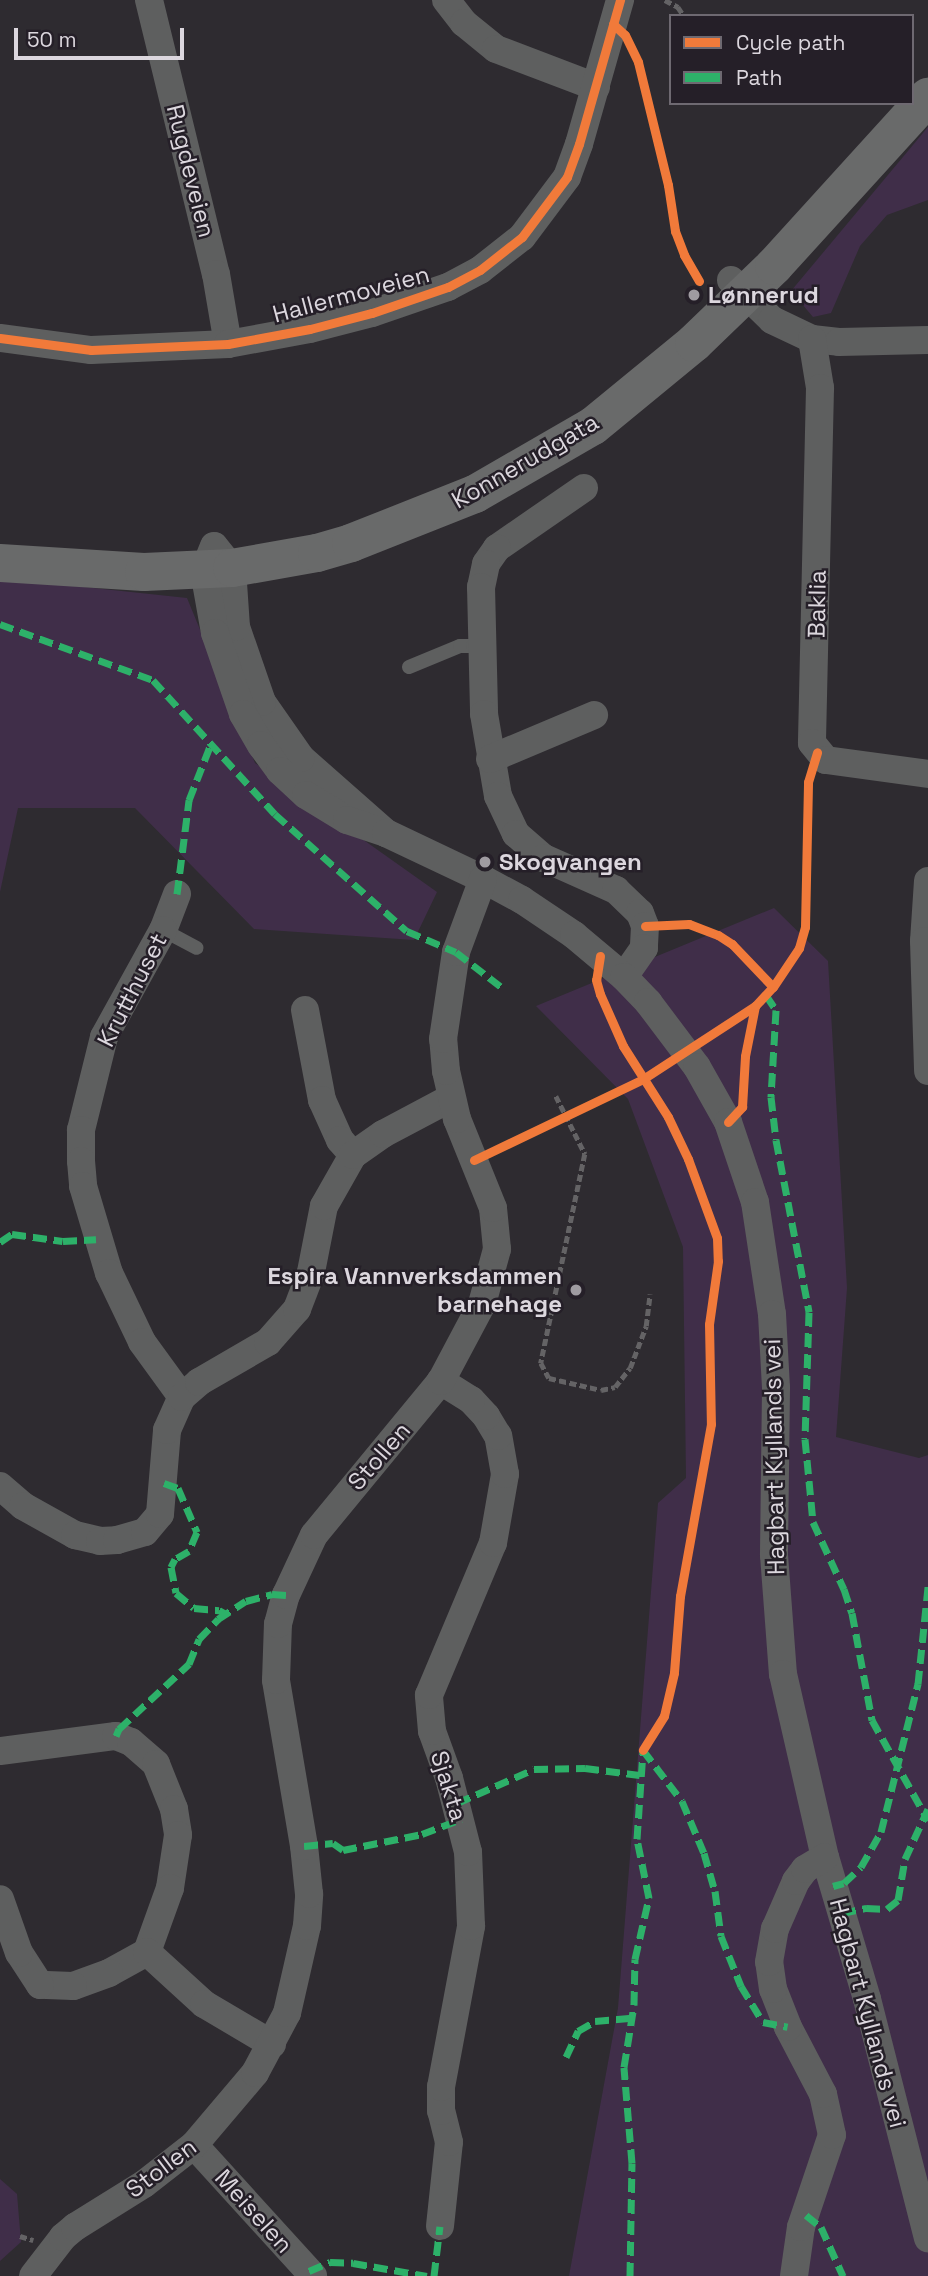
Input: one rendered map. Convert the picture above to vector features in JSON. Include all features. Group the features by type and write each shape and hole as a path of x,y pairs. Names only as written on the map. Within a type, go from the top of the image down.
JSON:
{"main road":[{"path":"914,82 928,66"},
{"name":"Konnerudgata","path":"738,287 928,97"},
{"name":"Konnerudgata","path":"0,563 87,570 317,553 351,543 447,506 506,477 593,425 694,343 738,287 893,105"},
{"name":"Konnerudgata","path":"0,538 217,562"}],"street":[{"name":"Rugdeveien","path":"149,0 216,274 228,344"},
{"path":"446,0 464,23 496,49 596,88"},
{"name":"Hallermoveien","path":"0,338 91,350 228,344 310,329 372,313 448,287 491,262 522,237 567,177 596,88 620,0"},
{"path":"738,287 772,320 812,339 839,342 928,340"},
{"name":"Baklia","path":"812,339 820,387 812,743 817,752 833,762 928,774"},
{"path":"584,488 497,548 486,564 481,587 484,714 498,796 516,834 544,858 616,891 639,913 646,926 644,948 624,977"},
{"name":"Hagbart Kyllands vei","path":"217,562 215,632 243,714 280,771 306,795 346,820 386,833 413,849 483,879 564,928 624,977 697,1068 728,1122 755,1202 772,1314 776,1388 775,1556 783,1674 825,1857 867,1998 928,2238"},
{"path":"490,759 594,715"},
{"name":"Stollen","path":"33,2276 63,2237 75,2227 153,2178 194,2145 240,2092 272,2043 287,2013 297,1977 309,1894 304,1846 276,1680 278,1624 286,1595 314,1535 441,1381 482,1304 497,1249 493,1208 464,1138 452,1098 443,1039 449,981 465,923 483,879"},
{"path":"928,881 924,941 928,1071"},
{"name":"Krutthuset","path":"177,894 163,930 104,1037 81,1130 81,1161 88,1205 109,1273 142,1342 182,1397"},
{"path":"306,1010 322,1100 340,1140 354,1155"},
{"path":"0,1486 23,1506 75,1535 100,1541 117,1540 145,1532 160,1514 167,1430 182,1397 199,1382 268,1342 297,1309 311,1272 324,1206 334,1184 354,1155 383,1134 452,1098"},
{"name":"Sjakta","path":"440,2226 449,2142 440,2111 441,2087 471,1926 468,1852 453,1790 432,1731 429,1695 494,1544 505,1474 498,1436 486,1416 471,1400 441,1381"},
{"path":"0,1751 116,1736 144,1751 156,1764 174,1809 178,1835 170,1888 147,1952 110,1973 73,1986 40,1985 19,1953 0,1899"},
{"path":"794,2276 801,2227 832,2135 823,2094 788,2026 773,1989 769,1962 775,1929 786,1899 805,1869 825,1857"},
{"path":"147,1952 204,2004 272,2043"},
{"name":"Meiselen","path":"194,2145 313,2276"}],"lane":[{"path":"409,667 460,646 473,646 483,654"},
{"path":"163,930 197,948"}],"path":[{"path":"665,0 678,7 683,14"},
{"path":"556,1096 585,1154 541,1363 549,1378 601,1390 615,1387 630,1368 646,1326 650,1294"},
{"path":"556,1122 579,1112"}],"shaded area":[{"path":"928,127 928,200 887,215 860,246 831,313 813,317 791,291"},
{"path":"0,578 187,598 255,763 437,892 414,940 254,929 135,808 18,808 0,892"},
{"path":"774,908 828,961 847,1288 836,1437 919,1458 928,1455 928,2276 569,2276 618,2008 658,1503 686,1478 683,1247 628,1099 536,1006"},
{"path":"0,2179 17,2194 21,2242 0,2261"}],"marked path":[{"path":"0,624 153,680 275,814 407,931 456,952 504,989"},
{"path":"177,894 189,800 211,744"},
{"path":"766,995 776,1010 771,1097 776,1140 809,1312 805,1439 813,1522 844,1589 852,1613 872,1720 928,1820"},
{"path":"0,1242 12,1234 63,1241 96,1239"},
{"path":"164,1483 178,1488 197,1532 189,1551 175,1559 171,1567 176,1593 194,1608 219,1610 226,1614"},
{"path":"833,1886 844,1883 861,1867 881,1832 918,1684 928,1587"},
{"path":"116,1736 119,1729 189,1664 199,1639 218,1619 246,1601 272,1594 286,1595"},
{"path":"643,1750 682,1801 704,1853 715,1891 721,1936 741,1986 763,2022 788,2027"},
{"path":"630,2276 632,2163 624,2067 634,2005 635,1959 649,1898 637,1839 643,1750"},
{"path":"457,1803 534,1769 585,1768 640,1775"},
{"path":"842,1913 866,1908 887,1909 898,1900 905,1859 928,1809"},
{"path":"304,1846 333,1843 343,1850 422,1834 461,1819"},
{"path":"566,2057 578,2031 595,2021 632,2018"},
{"path":"806,2215 821,2227 843,2276"},
{"path":"434,2276 440,2226"},
{"path":"309,2271 330,2262 353,2263 427,2276"}],"cycle path":[{"path":"0,338 91,350 228,344 310,329 372,313 448,287 480,270 522,237 567,177 620,0"},
{"path":"613,24 625,35 638,62 668,185 675,231 684,255 699,281"},
{"path":"474,1160 643,1079 755,1006 773,987 799,948 805,927 808,782 817,752"},
{"path":"645,926 689,924 718,935 732,944 773,987"},
{"path":"600,956 596,980 600,994 623,1046 668,1117 688,1159 717,1238 718,1261 709,1324 711,1424 680,1596 674,1673 664,1716 643,1750"},
{"path":"728,1122 742,1107 745,1056 755,1006"}],"place":[{"name":"Lønnerud","path":"694,295"},
{"name":"Skogvangen","path":"485,862"},
{"name":"Espira Vannverksdammen barnehage","path":"576,1290"}]}
